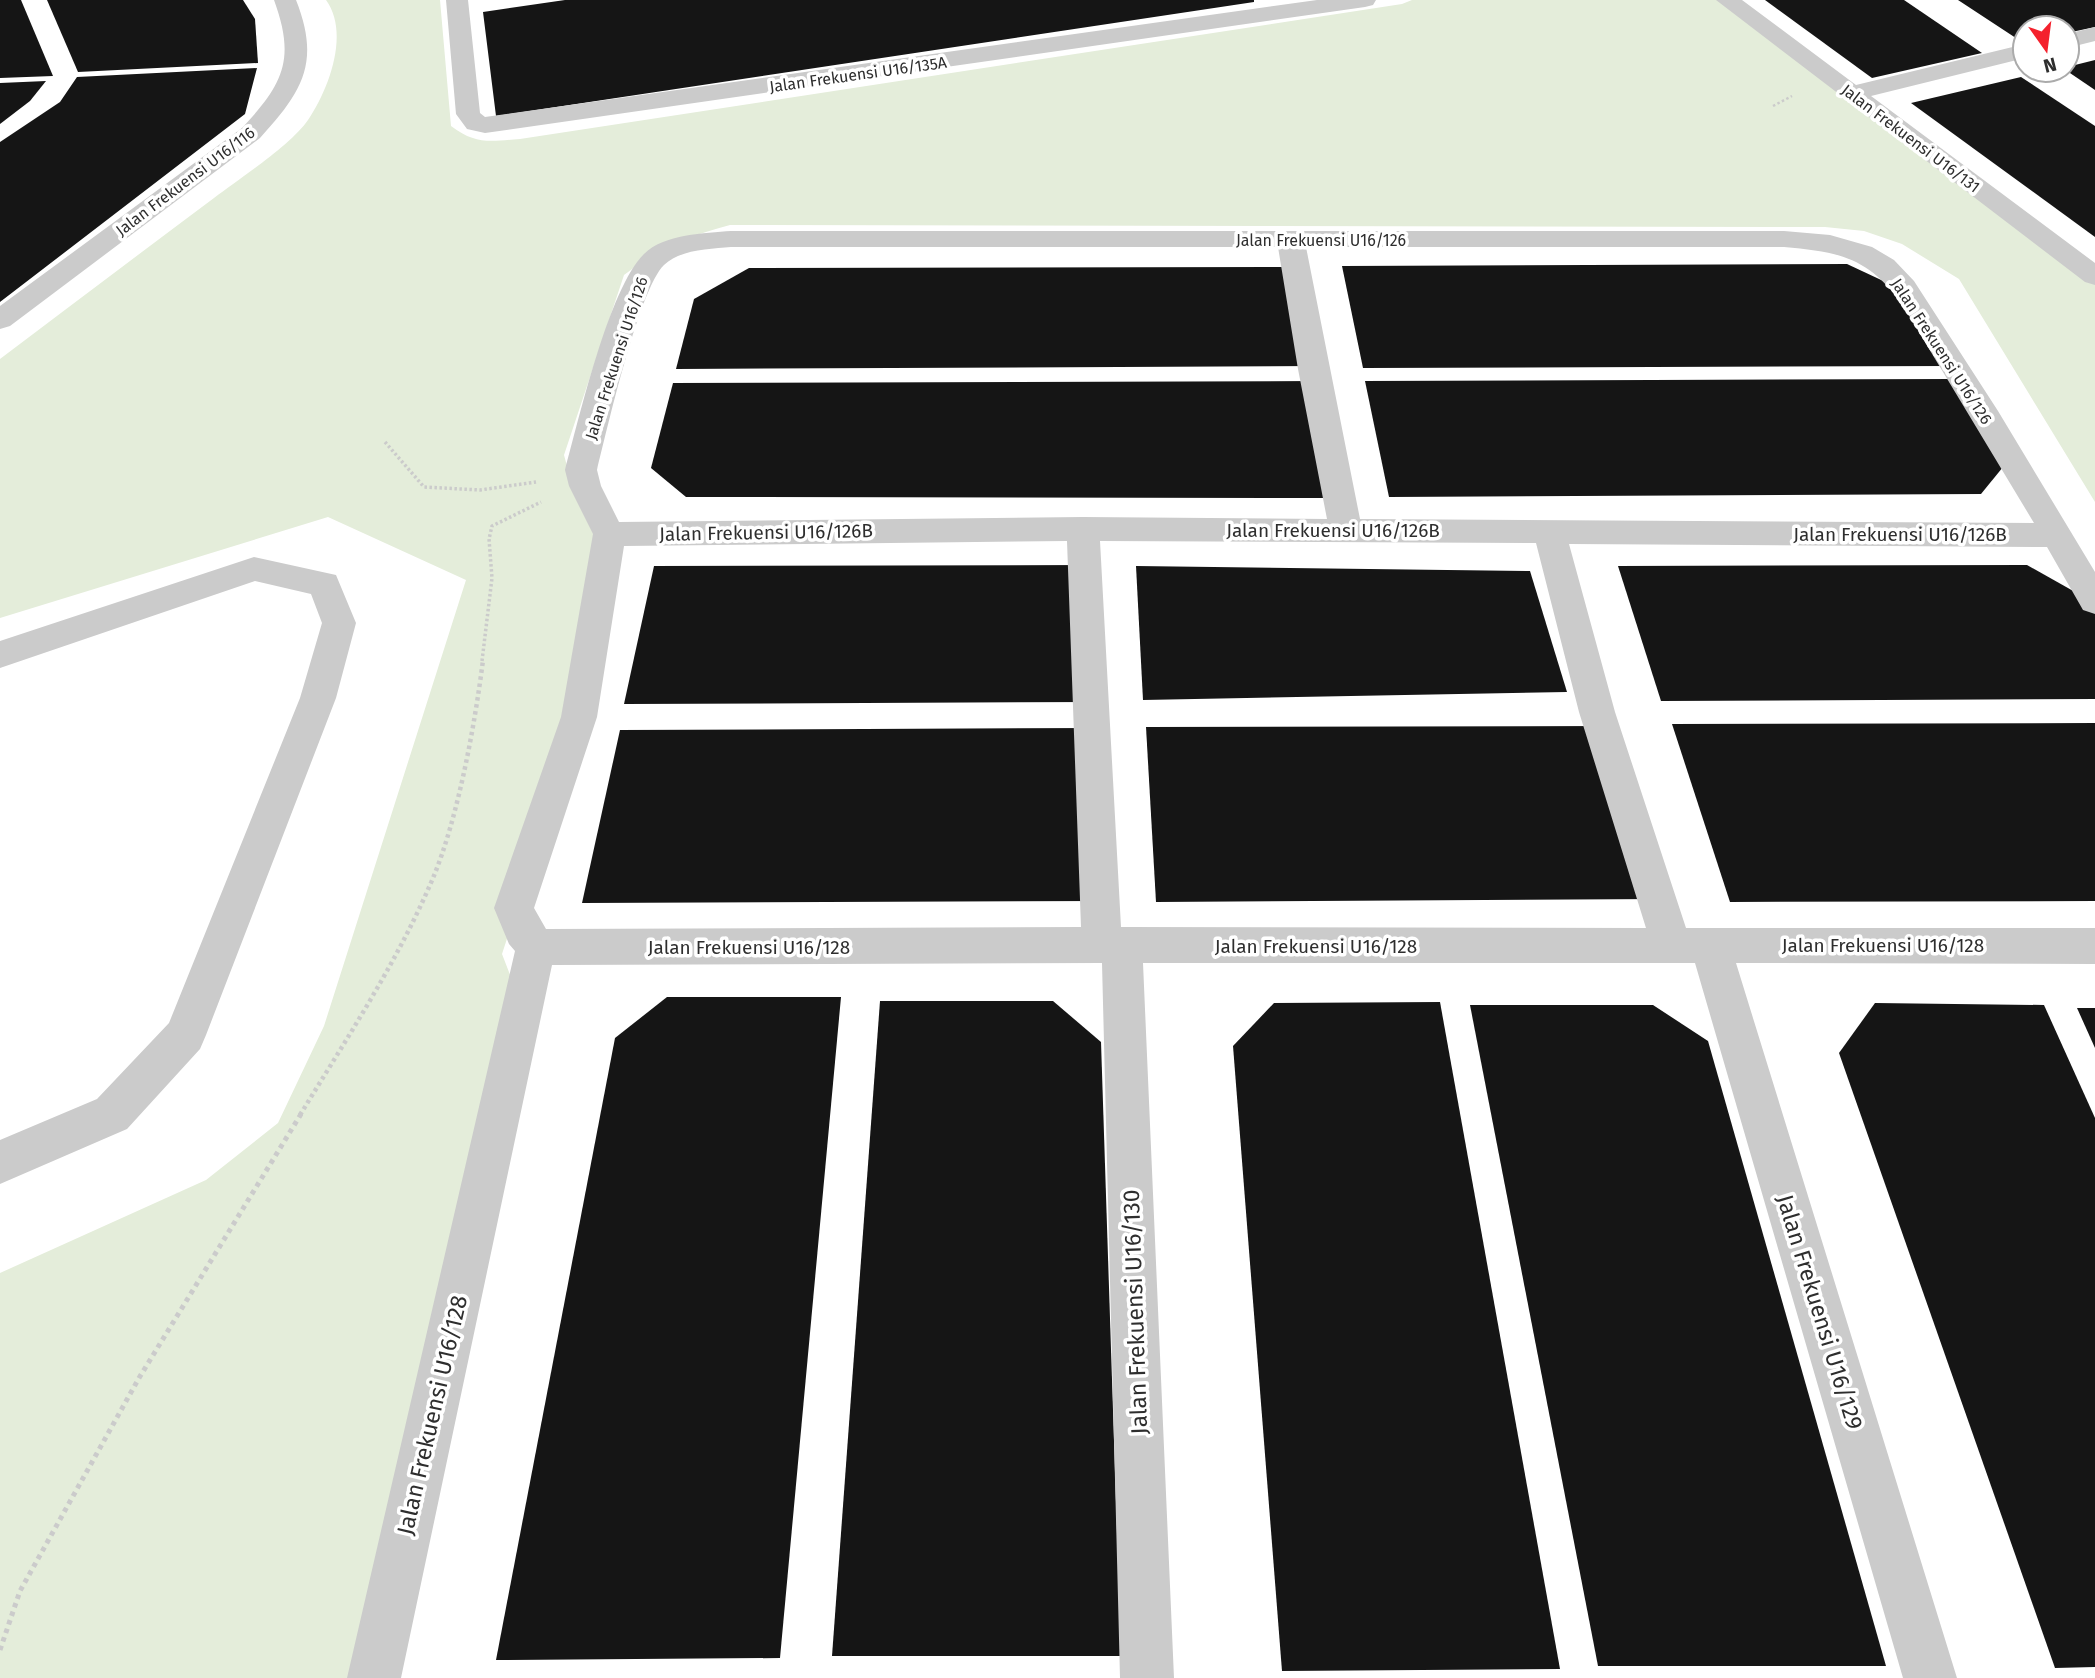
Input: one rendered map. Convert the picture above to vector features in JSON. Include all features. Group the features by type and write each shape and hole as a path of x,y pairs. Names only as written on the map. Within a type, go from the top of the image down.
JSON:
{"street":[{"name":"Jalan Frekuensi U16/116","path":"0,320 251,133 282,99 298,47 293,20 285,0"},
{"name":"Jalan Frekuensi U16/135A","path":"457,0 468,114 476,124 485,125 1365,0"},
{"name":"Jalan Frekuensi U16/131","path":"1727,0 2095,276"},
{"path":"1852,93 2011,54"},
{"name":"Jalan Frekuensi U16/126","path":"583,478 608,374 642,272 655,258 701,242 731,239 1784,239 1853,249 1871,257 1901,282 1960,374 2095,601"},
{"path":"1291,241 1313,369 1346,531"},
{"path":"536,947 523,932 514,908 579,717 609,534 583,478"},
{"name":"Jalan Frekuensi U16/126B","path":"609,534 1083,528 2057,535"},
{"name":"Jalan Frekuensi U16/130","path":"1083,528 1112,945 1147,1678"},
{"name":"Jalan Frekuensi U16/129","path":"1549,531 1597,712 1691,946 1930,1678"},
{"path":"0,655 254,569 324,584 339,623 318,698 185,1035 112,1114 0,1162"},
{"name":"Jalan Frekuensi U16/128","path":"374,1678 536,947 2095,946"}],"path":[{"path":"384,442 424,487 462,492 512,489 583,478"},
{"path":"0,1650 20,1591 126,1402 259,1179 372,998 433,877 456,802 480,682 492,578 489,539 492,526 583,478"}],"green space":[{"path":"326,0 440,0 451,126 476,139 492,141 520,139 1402,4 1412,0 1728,0 2095,273 2095,502 1959,279 1902,244 1864,231 1825,227 730,225 662,250 624,275 564,455 573,488 612,534 573,737 502,954 514,985 348,1678 0,1678 0,1273 206,1180 278,1123 324,1026 466,580 328,517 0,618 0,359 264,161 300,130 323,93 334,61 336,28 333,13"}],"building":[{"path":"0,0 21,0 53,76 0,78"},
{"path":"47,0 243,0 255,19 258,63 78,72"},
{"path":"565,0 1254,2 496,116 483,12"},
{"path":"1765,0 1904,0 1982,53 1872,78"},
{"path":"1958,0 2095,0 2095,27 2081,30 2081,14 2011,14 2011,35"},
{"path":"2095,60 2095,90 2081,80 2081,64"},
{"path":"257,68 245,114 0,302 0,142 60,102 77,77"},
{"path":"2011,79 2011,84 2032,84 2095,126 2095,237 1911,103"},
{"path":"46,81 30,101 0,124 0,83"},
{"path":"1847,264 1909,293 1950,366 1363,368 1342,266"},
{"path":"1298,267 1315,366 676,369 694,299 749,268"},
{"path":"1953,379 2003,467 1981,494 1389,497 1365,381"},
{"path":"1317,381 1336,498 686,497 651,468 673,383"},
{"path":"1091,565 1096,702 624,704 654,566"},
{"path":"2027,565 2091,601 2095,607 2095,699 1661,701 1618,566"},
{"path":"1136,566 1530,571 1567,692 1143,700"},
{"path":"2095,723 2095,901 1730,902 1672,724"},
{"path":"1611,726 1662,899 1156,902 1146,727"},
{"path":"1097,728 1101,901 582,903 620,730"},
{"path":"667,997 841,997 780,1658 496,1660 615,1038"},
{"path":"880,1001 1053,1001 1101,1042 1121,1656 832,1656"},
{"path":"1440,1002 1560,1669 1282,1671 1233,1046 1274,1003"},
{"path":"1875,1003 2044,1005 2095,1118 2095,1667 2055,1668 1839,1053"},
{"path":"1470,1005 1653,1005 1708,1041 1886,1666 1598,1666"},
{"path":"2077,1008 2095,1008 2095,1048"}]}
